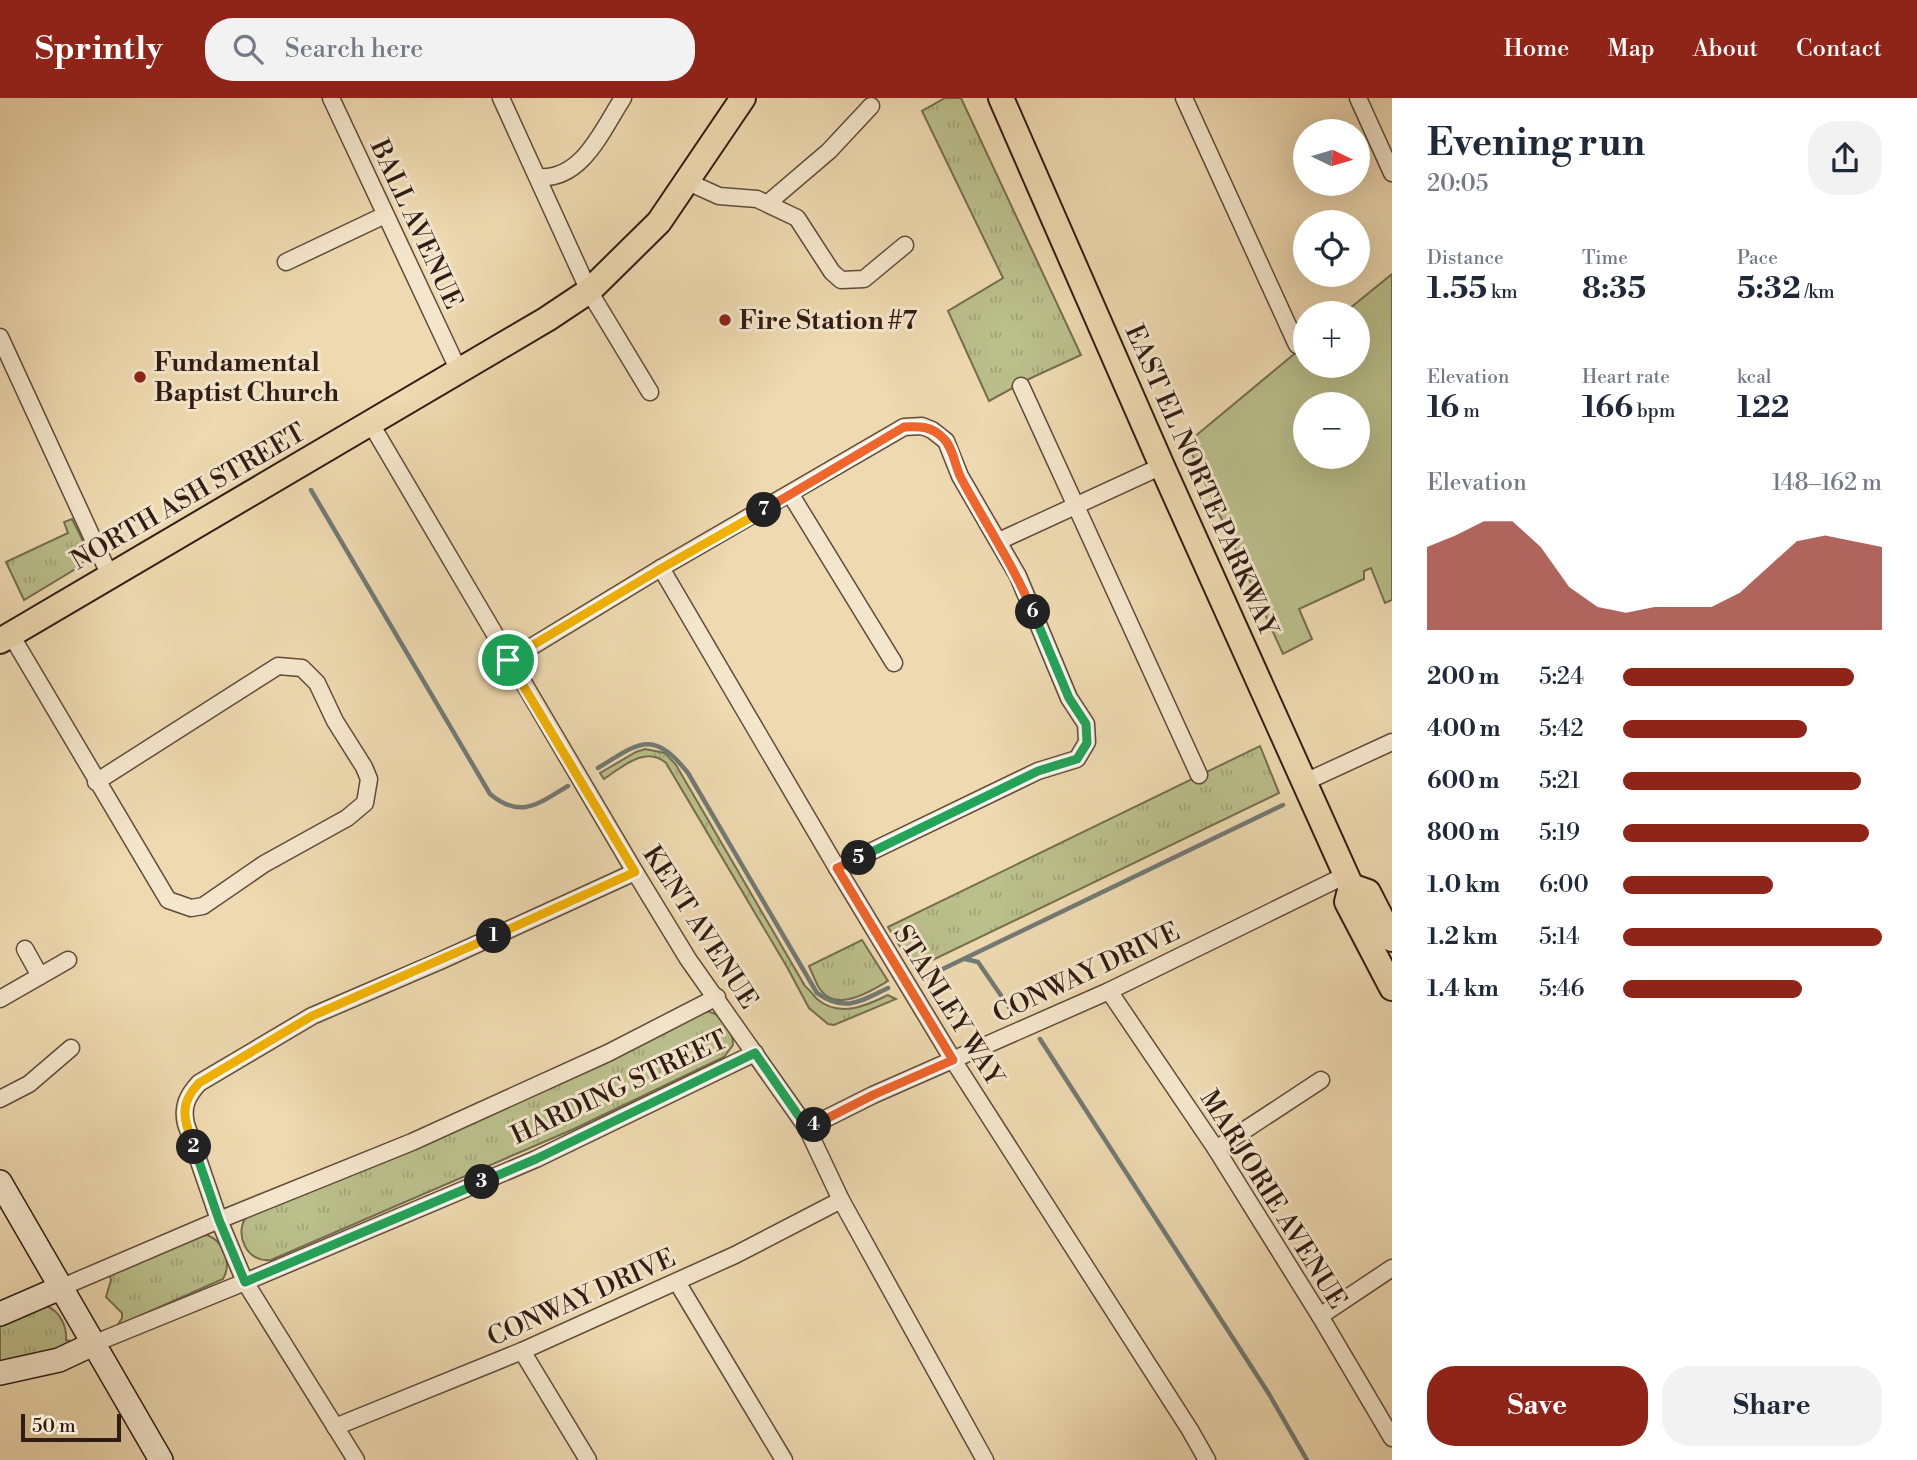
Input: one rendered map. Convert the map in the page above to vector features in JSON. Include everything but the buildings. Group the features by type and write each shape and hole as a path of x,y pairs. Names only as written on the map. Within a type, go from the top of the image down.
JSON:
{"main road":[{"name":"NORTH ASH STREET","path":"5,638 371,424 547,319 589,290 659,222 743,98"},
{"name":"EAST EL NORTE PARKWAY","path":"1005,99 1162,466 1349,880 1347,902 1392,988"},
{"name":"EAST EL NORTE PARKWAY","path":"1349,880 1368,892 1392,939"},
{"path":"0,1182 161,1460"},
{"name":"HARDING STREET","path":"0,1314 61,1288"},
{"name":"HARDING STREET","path":"0,1374 59,1360 93,1344"}],"street":[{"name":"BALL AVENUE","path":"331,98 459,371"},
{"path":"501,98 589,290 650,392"},
{"path":"538,177 551,178 572,170 585,157 623,98"},
{"path":"1184,98 1293,336"},
{"path":"1358,98 1392,173"},
{"path":"768,203 829,151 871,106"},
{"path":"688,182 719,196 757,199 797,218 832,272 841,280 864,279 905,245"},
{"path":"286,262 386,215"},
{"path":"0,337 110,576"},
{"path":"1021,386 1199,775"},
{"name":"KENT AVENUE","path":"371,424 508,660 688,959 807,1128 841,1200 985,1460"},
{"path":"508,660 904,427 922,426 932,429 946,441 960,476 1018,576 1069,698 1086,724 1087,743 1077,759 1038,771 837,868"},
{"path":"999,541 1162,466"},
{"path":"791,495 894,663"},
{"name":"STANLEY WAY","path":"662,568 953,1060 1207,1460"},
{"path":"5,638 168,900 191,908 203,906 264,864 347,818 365,803 369,779 365,767 335,721 317,682 302,668 278,666 96,782"},
{"path":"1305,782 1392,742"},
{"path":"356,1460 245,1282 219,1220 186,1124 184,1112 189,1094 199,1083 312,1016 453,956 635,872"},
{"name":"CONWAY DRIVE","path":"807,1128 873,1095 1109,991 1349,880"},
{"path":"25,949 40,976"},
{"path":"0,999 68,960"},
{"name":"MARJORIE AVENUE","path":"1109,991 1216,1150 1320,1316 1392,1438"},
{"name":"HARDING STREET","path":"61,1288 219,1220 412,1142 608,1053 717,997"},
{"path":"0,1099 29,1084 71,1048"},
{"name":"HARDING STREET","path":"93,1344 536,1159 755,1053"},
{"path":"1216,1150 1321,1080"},
{"name":"CONWAY DRIVE","path":"335,1427 522,1351 677,1282 841,1200"},
{"path":"1320,1316 1392,1268"},
{"path":"677,1282 784,1460"},
{"path":"522,1351 588,1460"}],"green space":[{"path":"945,98 961,98 1081,355 989,401 948,311 1003,278 922,111"},
{"path":"1392,274 1392,600 1385,603 1371,568 1364,571 1364,579 1299,609 1312,639 1283,654 1187,443 1293,355 1293,378 1370,378 1370,301 1359,301"},
{"path":"72,519 85,547 82,565 24,600 6,562 68,533 64,522"},
{"path":"1260,746 1279,793 914,969 888,927"},
{"path":"645,749 665,753 676,765 805,986 817,999 825,1005 843,1009 862,1006 888,995 896,999 834,1025 828,1024 809,1008 666,763 650,756 642,757 604,779 600,773"},
{"path":"862,940 888,981 852,998 833,999 825,995 809,966"},
{"path":"704,1011 721,1018 731,1033 733,1045 724,1057 576,1128 271,1260 255,1257 245,1246 241,1231 247,1216"},
{"path":"207,1235 218,1242 225,1254 227,1267 223,1279 117,1326 122,1313 106,1297 111,1280 109,1274"},
{"path":"48,1303 47,1306 56,1312 64,1325 66,1340 70,1341 67,1346 0,1366 0,1321"}],"waterway":[{"path":"311,490 490,794 501,802 521,807 539,803 568,786"},
{"path":"598,768 625,752 646,744 665,750 688,773 817,993 845,1004 861,1001 888,988"},
{"path":"924,978 1283,805"},
{"path":"965,959 978,962 1013,1013"},
{"path":"1040,1039 1269,1394 1307,1460"}],"place":[{"name":"Fire Station #7","path":"725,320"},
{"name":"Fundamental Baptist Church","path":"140,377"}],"route":[{"path":"922,426 932,429 946,441 960,476 1018,576 1069,698 1086,724 1087,743 1077,759 1038,771 837,868 953,1060 807,1128 755,1053 536,1159 245,1282 219,1220 186,1124 184,1112 189,1094 199,1083 312,1016 635,872 508,660 904,427 922,426"}]}
